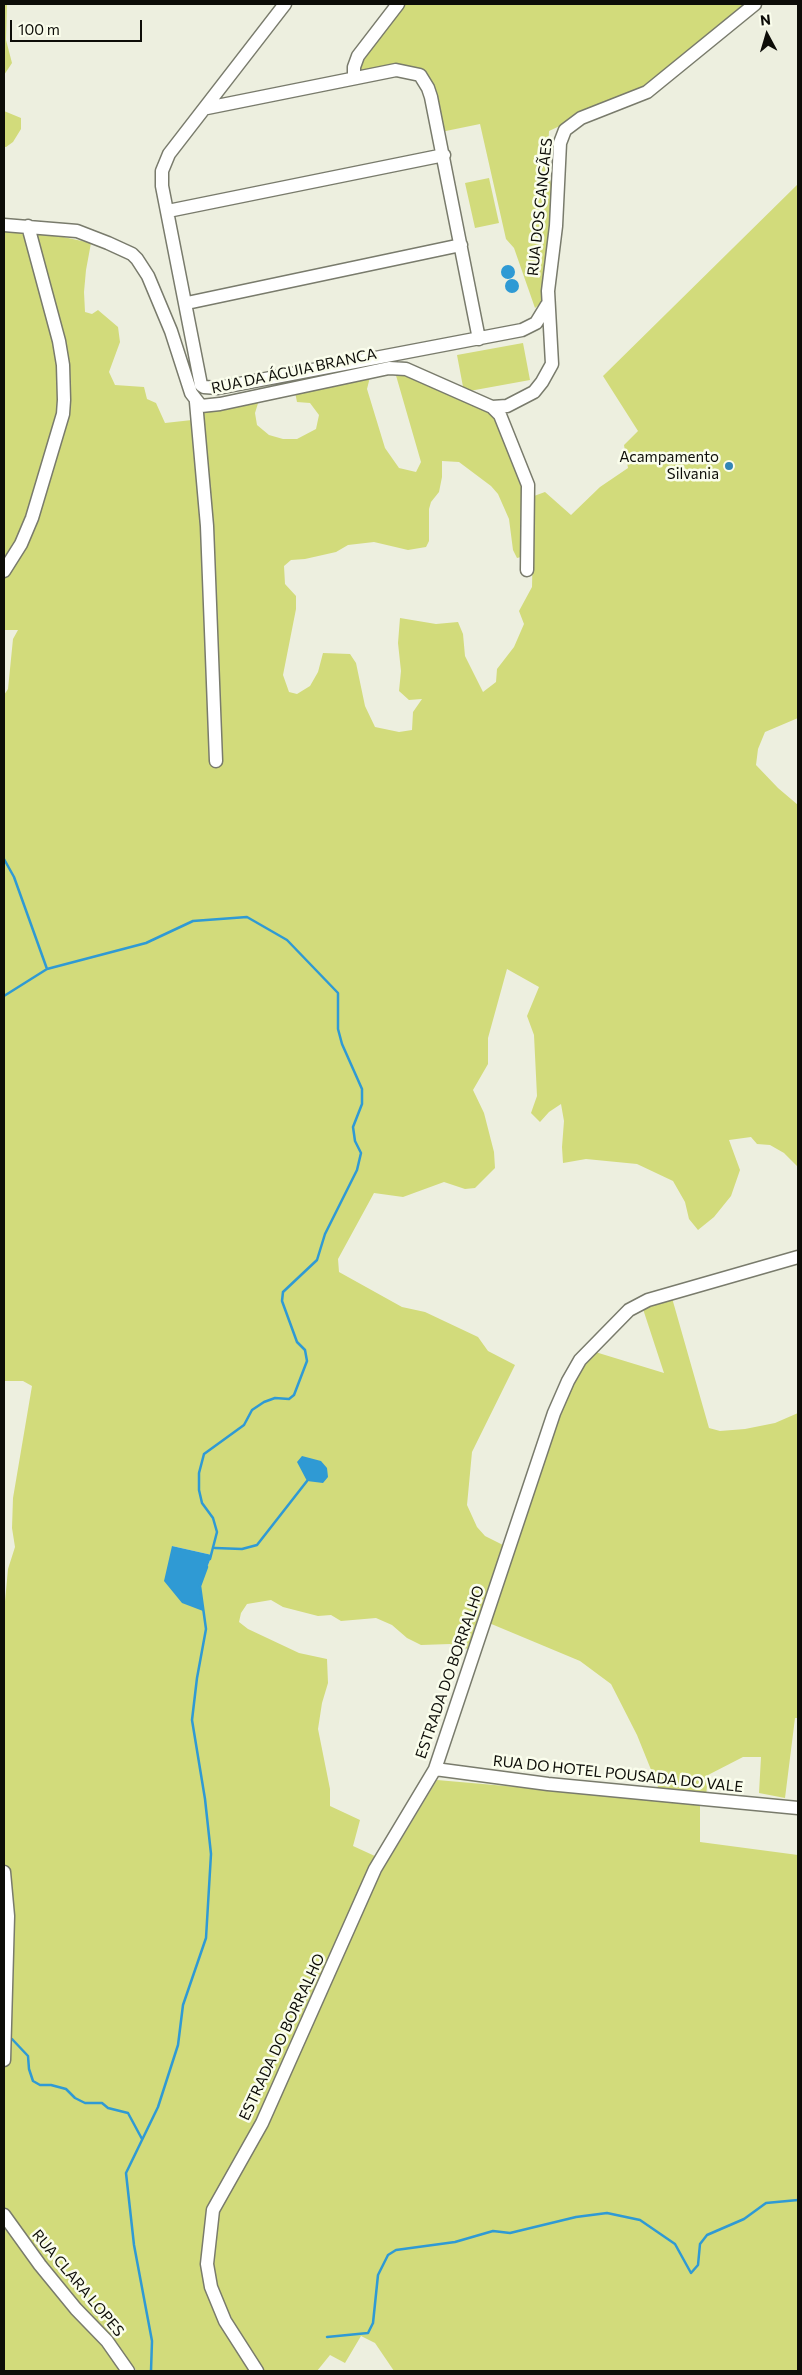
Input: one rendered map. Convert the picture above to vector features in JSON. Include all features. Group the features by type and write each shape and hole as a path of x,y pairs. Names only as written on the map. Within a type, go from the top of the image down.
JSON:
{"street":[{"path":"285,4 165,162 162,179 201,385 208,388 479,339 530,327 536,323 548,305"},
{"path":"354,78 354,67 365,45 398,4"},
{"name":"RUA DOS CANCÃES","path":"492,407 507,406 534,392 548,373 552,358 548,305 557,216 560,143 565,130 581,118 647,92 755,4"},
{"path":"207,108 396,70 420,75 428,88 444,156 479,339"},
{"path":"168,211 444,156"},
{"name":"RUA DA ÁGUIA BRANCA","path":"4,225 77,231 108,243 138,259 148,276 168,322 191,393 196,402 201,406 220,404 389,368 406,369 492,407"},
{"path":"4,571 21,544 32,518 62,414 64,400 63,364 59,341 28,226"},
{"path":"187,303 461,245"},
{"path":"196,402 207,526 216,761"},
{"path":"492,407 500,415 527,479 529,492 527,570"},
{"name":"ESTRADA DO BORRALHO","path":"257,2371 246,2358 225,2321 211,2287 207,2264 213,2210 262,2123 375,1869 435,1769 554,1413 568,1381 580,1360 629,1310 648,1300 798,1257"},
{"name":"RUA DO HOTEL POUSADA DO VALE","path":"435,1769 548,1784 798,1808"},
{"path":"4,1872 8,1926 4,2060"},
{"name":"RUA CLARA LOPES","path":"4,2215 40,2265 76,2309 107,2341 128,2371"}],"green space":[{"path":"4,4 7,4 6,40 12,63 4,75"},
{"path":"406,4 750,4 661,79 549,131 547,168 552,187 548,249 544,295 541,303 535,308 514,248 506,239 480,124 441,132 423,75 359,72 363,54 370,43"},
{"path":"4,111 21,118 21,129 13,142 6,147 4,147"},
{"path":"489,178 499,223 475,228 465,183"},
{"path":"798,184 798,718 765,732 758,749 756,765 798,805 798,1167 784,1153 770,1145 757,1144 751,1137 729,1140 740,1170 731,1196 714,1217 698,1230 689,1219 685,1202 673,1181 637,1164 586,1159 563,1163 564,1121 561,1104 549,1112 540,1122 531,1113 537,1096 534,1035 527,1016 539,987 507,969 488,1038 488,1064 473,1090 484,1113 494,1152 495,1168 475,1188 465,1189 444,1182 403,1197 374,1193 338,1259 339,1272 402,1307 425,1312 478,1337 488,1351 515,1365 472,1452 467,1505 477,1527 485,1536 507,1547 468,1649 450,1644 421,1645 407,1638 392,1625 376,1618 341,1621 331,1615 318,1616 283,1607 271,1600 247,1604 241,1613 239,1622 248,1629 299,1653 327,1659 328,1683 322,1703 318,1729 330,1789 330,1806 360,1820 353,1846 377,1857 257,2124 214,2196 204,2257 250,2371 137,2371 108,2335 76,2302 4,2206 4,1612 8,1569 15,1547 12,1528 13,1498 32,1386 23,1381 4,1381 4,695 8,689 13,639 18,630 4,630 4,577 29,542 60,447 69,402 36,240 39,234 45,233 91,243 84,292 85,312 92,314 98,310 118,327 120,342 109,372 115,385 144,387 147,399 156,403 165,423 192,420 200,410 259,400 255,413 257,425 269,435 283,439 297,439 316,429 319,415 310,403 297,402 295,392 370,377 367,389 385,448 399,468 416,472 421,462 395,372 402,373 492,412 522,478 521,557 517,558 513,550 509,519 498,494 491,486 459,462 442,461 442,477 439,492 431,502 429,509 429,541 426,547 408,550 374,542 348,545 336,552 291,560 284,566 285,584 296,596 296,609 283,675 289,692 297,694 310,686 318,672 323,653 350,654 356,663 365,706 375,727 399,732 412,730 413,712 422,699 409,700 399,691 401,671 398,643 400,618 436,624 458,622 463,634 465,656 483,692 496,682 497,669 514,647 524,624 519,611 532,587 534,496 545,492 571,515 600,487 628,468 624,445 638,431 603,376","holes":["172,1546 212,1555 200,1586 203,1611"]},
{"path":"4,229 25,231 53,334 57,360 59,402 30,511 4,565"},
{"path":"523,343 530,380 464,392 457,355"},
{"path":"672,1298 709,1428 720,1431 745,1429 775,1423 798,1413 798,1718 795,1718 785,1798 759,1793 761,1757 743,1757 708,1775 706,1797 660,1792 637,1735 611,1684 580,1661 489,1623 562,1404 592,1351 664,1373 643,1309"},
{"path":"437,1780 700,1803 700,1842 798,1855 798,2371 394,2371 375,2343 361,2336 345,2363 330,2355 317,2371 261,2371 215,2296 211,2226 362,1904"},
{"path":"4,2221 126,2371 4,2371"}],"water":[{"path":"508,265 513,267 515,272 513,277 508,279 503,277 501,272 503,267"},
{"path":"512,279 517,281 519,286 517,291 512,293 507,291 505,286 507,281"},
{"path":"302,1456 321,1461 327,1468 328,1477 323,1483 307,1481 297,1462"},
{"path":"172,1546 212,1555 200,1586 203,1611 182,1603 164,1581"}],"waterway":[{"path":"4,859 14,877 47,969"},
{"path":"4,996 47,969 146,943 193,921 247,917 287,940 338,993 338,1029 342,1044 362,1089 362,1104 353,1127 355,1141 361,1153 357,1170 325,1234 317,1260 283,1292 282,1301 297,1342 305,1350 307,1361 294,1395 289,1399 275,1398 264,1402 252,1410 244,1425 204,1454 199,1473 199,1490 202,1503 213,1518 217,1532 210,1559"},
{"path":"215,1548 242,1549 257,1545 307,1481"},
{"path":"151,2371 152,2341 134,2245 126,2173 158,2107 178,2045 183,2005 206,1938 211,1854 205,1799 192,1720 206,1629 200,1586 207,1567"},
{"path":"12,2039 28,2056 29,2069 33,2081 40,2085 51,2085 66,2089 75,2098 85,2103 102,2103 108,2108 128,2113 142,2139"},
{"path":"327,2337 368,2333 373,2323 378,2275 388,2255 396,2250 455,2242 493,2231 510,2233 576,2217 607,2213 640,2220 675,2244 691,2273 698,2265 700,2244 707,2235 744,2219 766,2203 798,2200"}],"place":[{"name":"Acampamento Silvania","path":"729,466"}]}
